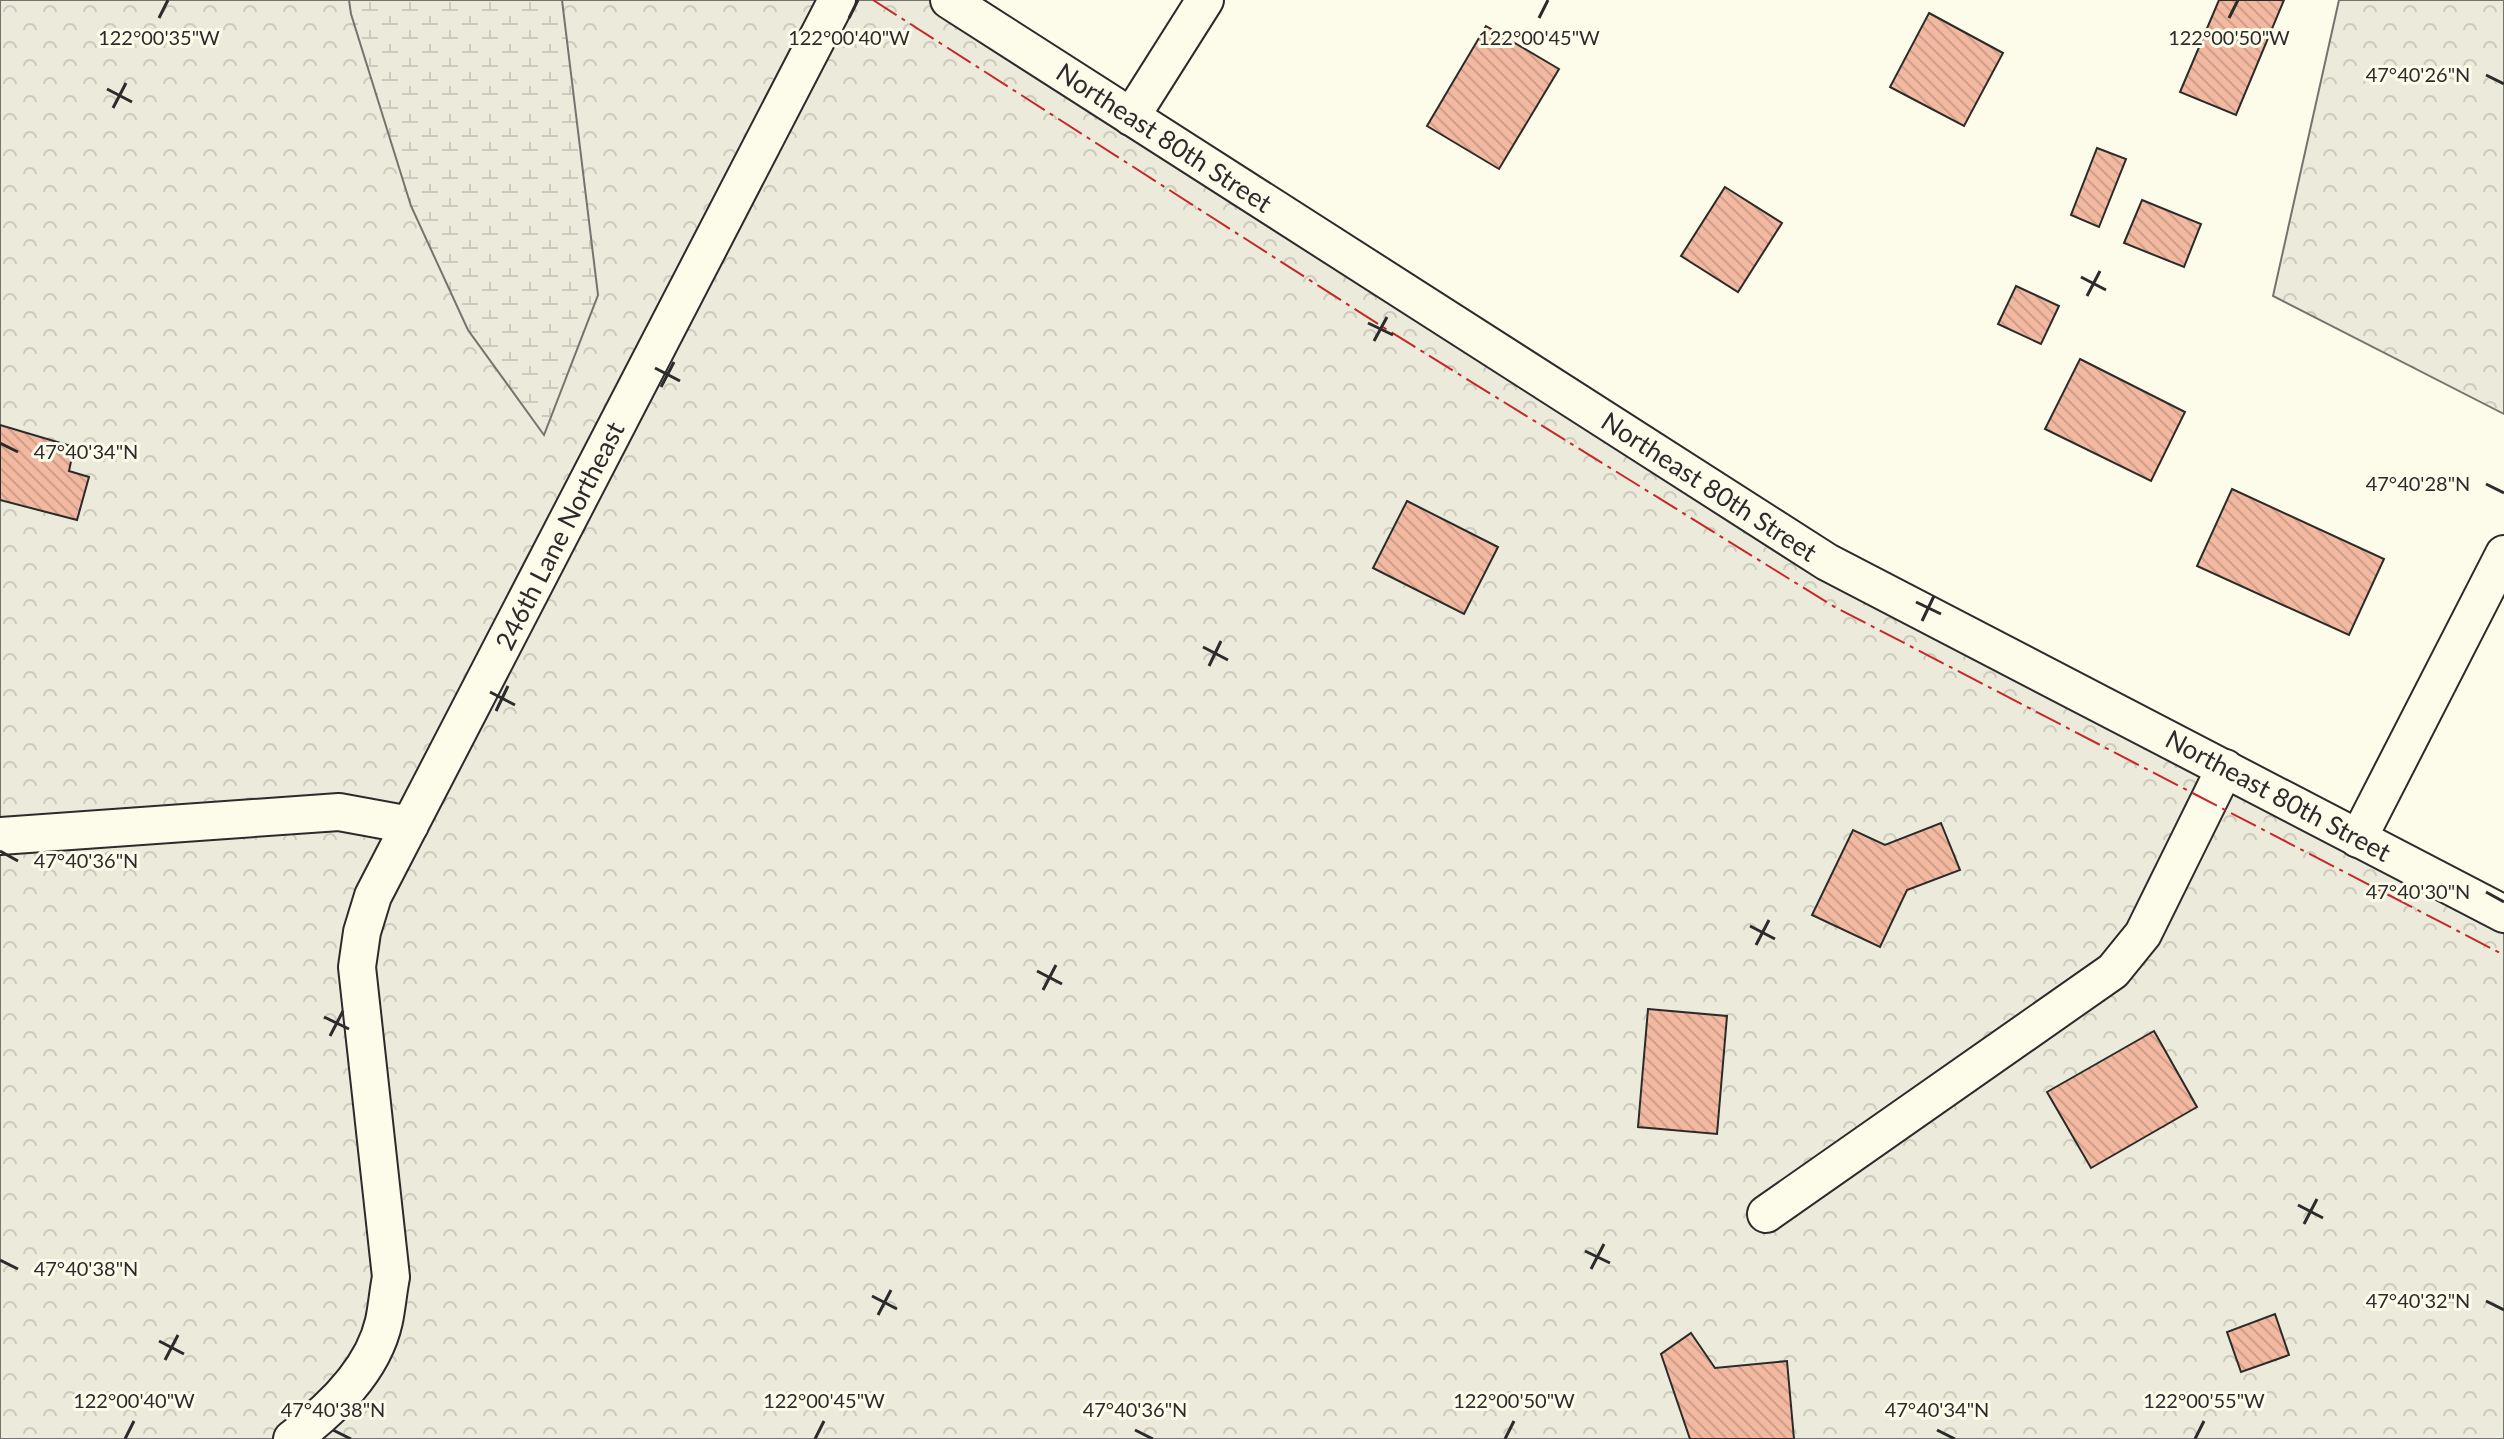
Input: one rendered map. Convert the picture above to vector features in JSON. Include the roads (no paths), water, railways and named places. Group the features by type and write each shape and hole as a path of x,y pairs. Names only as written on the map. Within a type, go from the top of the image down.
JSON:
{"street":[{"name":"246th Lane Northeast","path":"292,1439 318,1419 363,1371 383,1324 391,1277 357,967 362,932 373,896 837,0"},
{"name":"Northeast 80th Street","path":"949,0 1827,562 2504,914"},
{"path":"1131,117 1205,0"},
{"path":"2358,839 2504,554"},
{"path":"1766,1214 2113,971 2143,934 2225,768"},
{"path":"0,836 339,812 410,825"}]}
